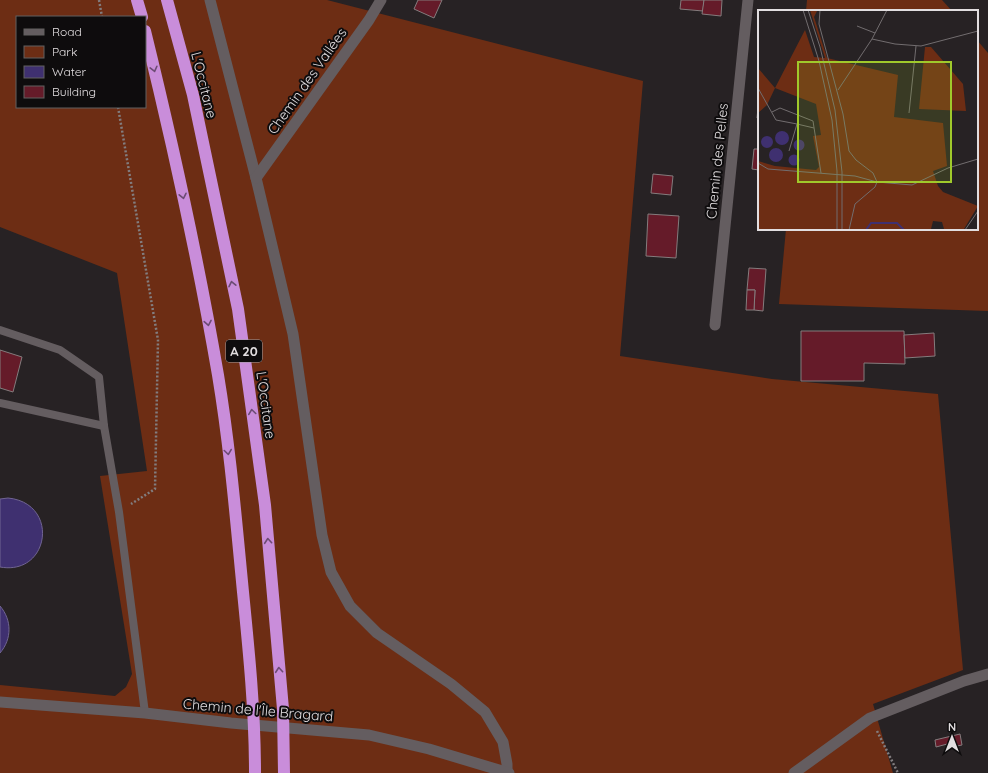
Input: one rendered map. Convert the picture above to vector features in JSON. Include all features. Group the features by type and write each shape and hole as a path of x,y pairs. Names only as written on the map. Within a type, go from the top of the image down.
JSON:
{"highway":[{"path":"137,0 142,16"},
{"name":"L'Occitane","path":"167,0 193,95 238,309 265,505 283,709 284,773"},
{"name":"A 20","path":"146,35 189,220 218,376 235,508 253,704 256,773"}],"street":[{"path":"210,0 256,178 293,334 322,535 331,572 350,606 377,633 451,684 485,712 503,742 508,773"},
{"name":"Chemin des Vallées","path":"256,178 381,0"},
{"name":"Chemin des Pelles","path":"715,325 748,0"},
{"path":"794,773 870,718 964,681 988,674"},
{"name":"Chemin de l'Île Bragard","path":"0,702 145,713 232,723 369,735 429,749 508,773"}],"lane":[{"path":"0,330 60,350 98,377 104,426 119,512 145,713"},
{"path":"0,403 104,426"}],"path":[{"path":"99,0 102,16"},
{"path":"118,108 158,340 155,489 119,512"},
{"path":"870,718 898,773"}],"green space":[{"path":"0,0 327,0 643,81 620,356 772,379 938,394 963,670 873,704 893,773 0,773 0,685 115,696 126,687 132,674 100,476 147,471 117,273 0,227"},
{"path":"807,0 942,0 951,10 806,10"},
{"path":"978,41 988,53 988,311 779,304 786,230 978,230"}],"water":[{"path":"8,498 25,503 36,512 42,524 42,538 38,550 30,561 17,567 0,567 0,499"},
{"path":"0,606 7,617 9,630 7,642 0,653"}],"building":[{"path":"418,0 442,0 434,18 414,9"},
{"path":"681,0 704,0 703,11 680,9"},
{"path":"704,0 722,0 721,16 702,14"},
{"path":"754,149 758,149 758,170 752,169"},
{"path":"653,174 673,176 671,195 651,193"},
{"path":"648,214 679,216 676,258 646,256"},
{"path":"749,268 766,269 763,311 754,310 755,290 747,290"},
{"path":"747,290 755,290 754,310 746,310"},
{"path":"801,331 904,331 905,364 864,363 864,381 801,381"},
{"path":"934,333 935,356 905,358 904,335"},
{"path":"0,350 22,357 13,392 0,388"},
{"path":"960,734 962,745 952,747 951,743 936,747 935,740"}]}
